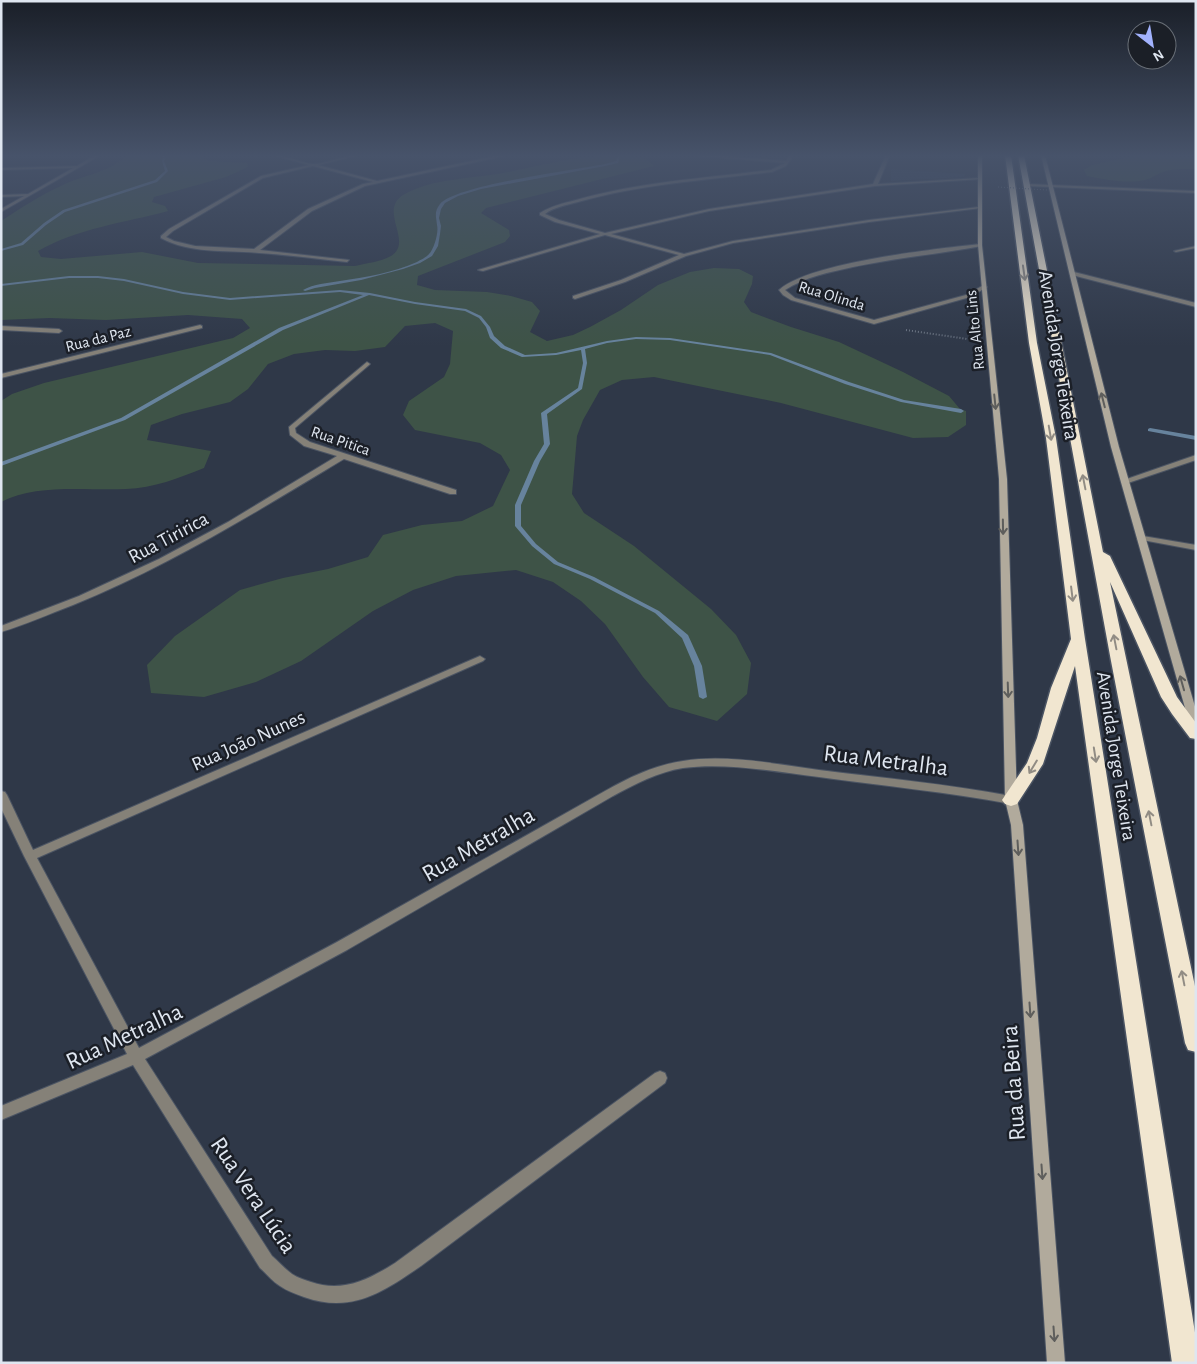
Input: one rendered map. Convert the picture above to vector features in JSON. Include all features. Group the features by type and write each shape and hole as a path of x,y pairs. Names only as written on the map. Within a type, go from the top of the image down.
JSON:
{"highway":[{"name":"Avenida Jorge Teixeira","path":"1016,219 1033,343 1054,458 1078,639 1186,1363"},
{"name":"Avenida Jorge Teixeira","path":"1033,219 1196,1043"},
{"path":"1092,522 1105,559 1169,697 1177,711 1196,734"},
{"path":"1011,800 1035,764 1046,738 1059,688 1078,639"}],"main road":[{"name":"Rua Alto Lins","path":"979,219 980,245 1003,479 1011,800"},
{"path":"1057,219 1074,274 1094,366 1140,537 1196,730"},
{"name":"Rua da Beira","path":"1011,800 1017,825 1056,1363"}],"street":[{"path":"190,219 163,237 175,243 196,247 348,261"},
{"path":"255,251 298,219"},
{"path":"552,219 684,255"},
{"path":"481,270 606,234 672,219"},
{"path":"575,297 623,282 684,255 733,242 772,234 889,219"},
{"name":"Rua Olinda","path":"874,322 793,299 785,294 783,288 798,280 843,268 910,254 980,245"},
{"path":"1176,251 1196,247"},
{"path":"1074,274 1196,305"},
{"path":"874,322 962,298 984,287"},
{"name":"Rua da Paz","path":"1,376 200,327"},
{"path":"1,328 59,331"},
{"name":"Rua Pitica","path":"368,364 292,427 291,430 296,438 307,444 454,492"},
{"name":"Rua Tiririca","path":"1,629 72,603 162,562 343,456"},
{"path":"1125,481 1196,457"},
{"path":"1140,537 1196,548"},
{"name":"Rua João Nunes","path":"30,856 480,659"},
{"name":"Rua Metralha","path":"1,1113 136,1057 342,946 598,799 638,778 661,770 684,764 759,766 973,793 1011,800"},
{"name":"Rua Vera Lúcia","path":"1,795 30,856 136,1057 266,1262 287,1281 318,1295 345,1296 366,1289 386,1279 415,1260 660,1078"}],"path":[{"name":"Rua Olinda","path":"874,322 923,334 990,343"}],"green space":[{"path":"5,219 136,219 85,231 53,243 38,251 41,257 61,259 142,252 198,263 355,266 387,258 397,250 399,243 394,219 490,219 509,230 510,236 505,242 418,276 417,285 435,290 487,292 532,302 540,311 530,332 547,341 573,335 590,327 621,310 658,285 690,272 714,268 739,269 753,276 752,284 744,302 751,312 839,342 949,396 960,409 966,411 966,425 948,437 913,438 781,403 654,377 622,380 600,390 583,420 577,436 572,494 584,513 634,546 711,609 736,635 751,663 747,694 717,721 669,707 643,677 605,624 581,601 553,582 516,570 456,576 413,590 373,611 301,661 256,682 204,697 151,693 147,665 175,636 240,590 283,578 328,569 368,557 383,535 422,525 462,521 493,506 510,470 501,455 480,443 415,430 403,415 409,401 444,377 450,364 453,331 435,323 405,326 385,347 355,351 325,350 294,354 268,364 248,389 230,402 182,414 151,425 147,440 211,451 204,468 176,479 146,487 46,490 15,496 1,502 1,401 12,394 44,383 233,338 250,328 242,319 188,315 106,320 50,318 1,320 1,221"}],"waterway":[{"path":"1,250 22,244 53,219"},
{"path":"305,290 382,274 419,262 431,255 436,246 439,226 437,219"},
{"path":"1,285 69,277 98,277 124,280 183,293 230,299 340,291 370,294 466,310 480,317 488,327 492,337 503,347 524,356 556,354 607,342 636,338 670,339 771,354 847,383 903,401 961,411"},
{"path":"1,464 123,419 281,329 368,294"},
{"path":"583,349 585,363 580,389 544,413 547,444 537,461 518,505 518,526 534,545 556,563 592,578 657,612 685,637 698,666 703,697"},
{"path":"1150,430 1196,438"}]}
